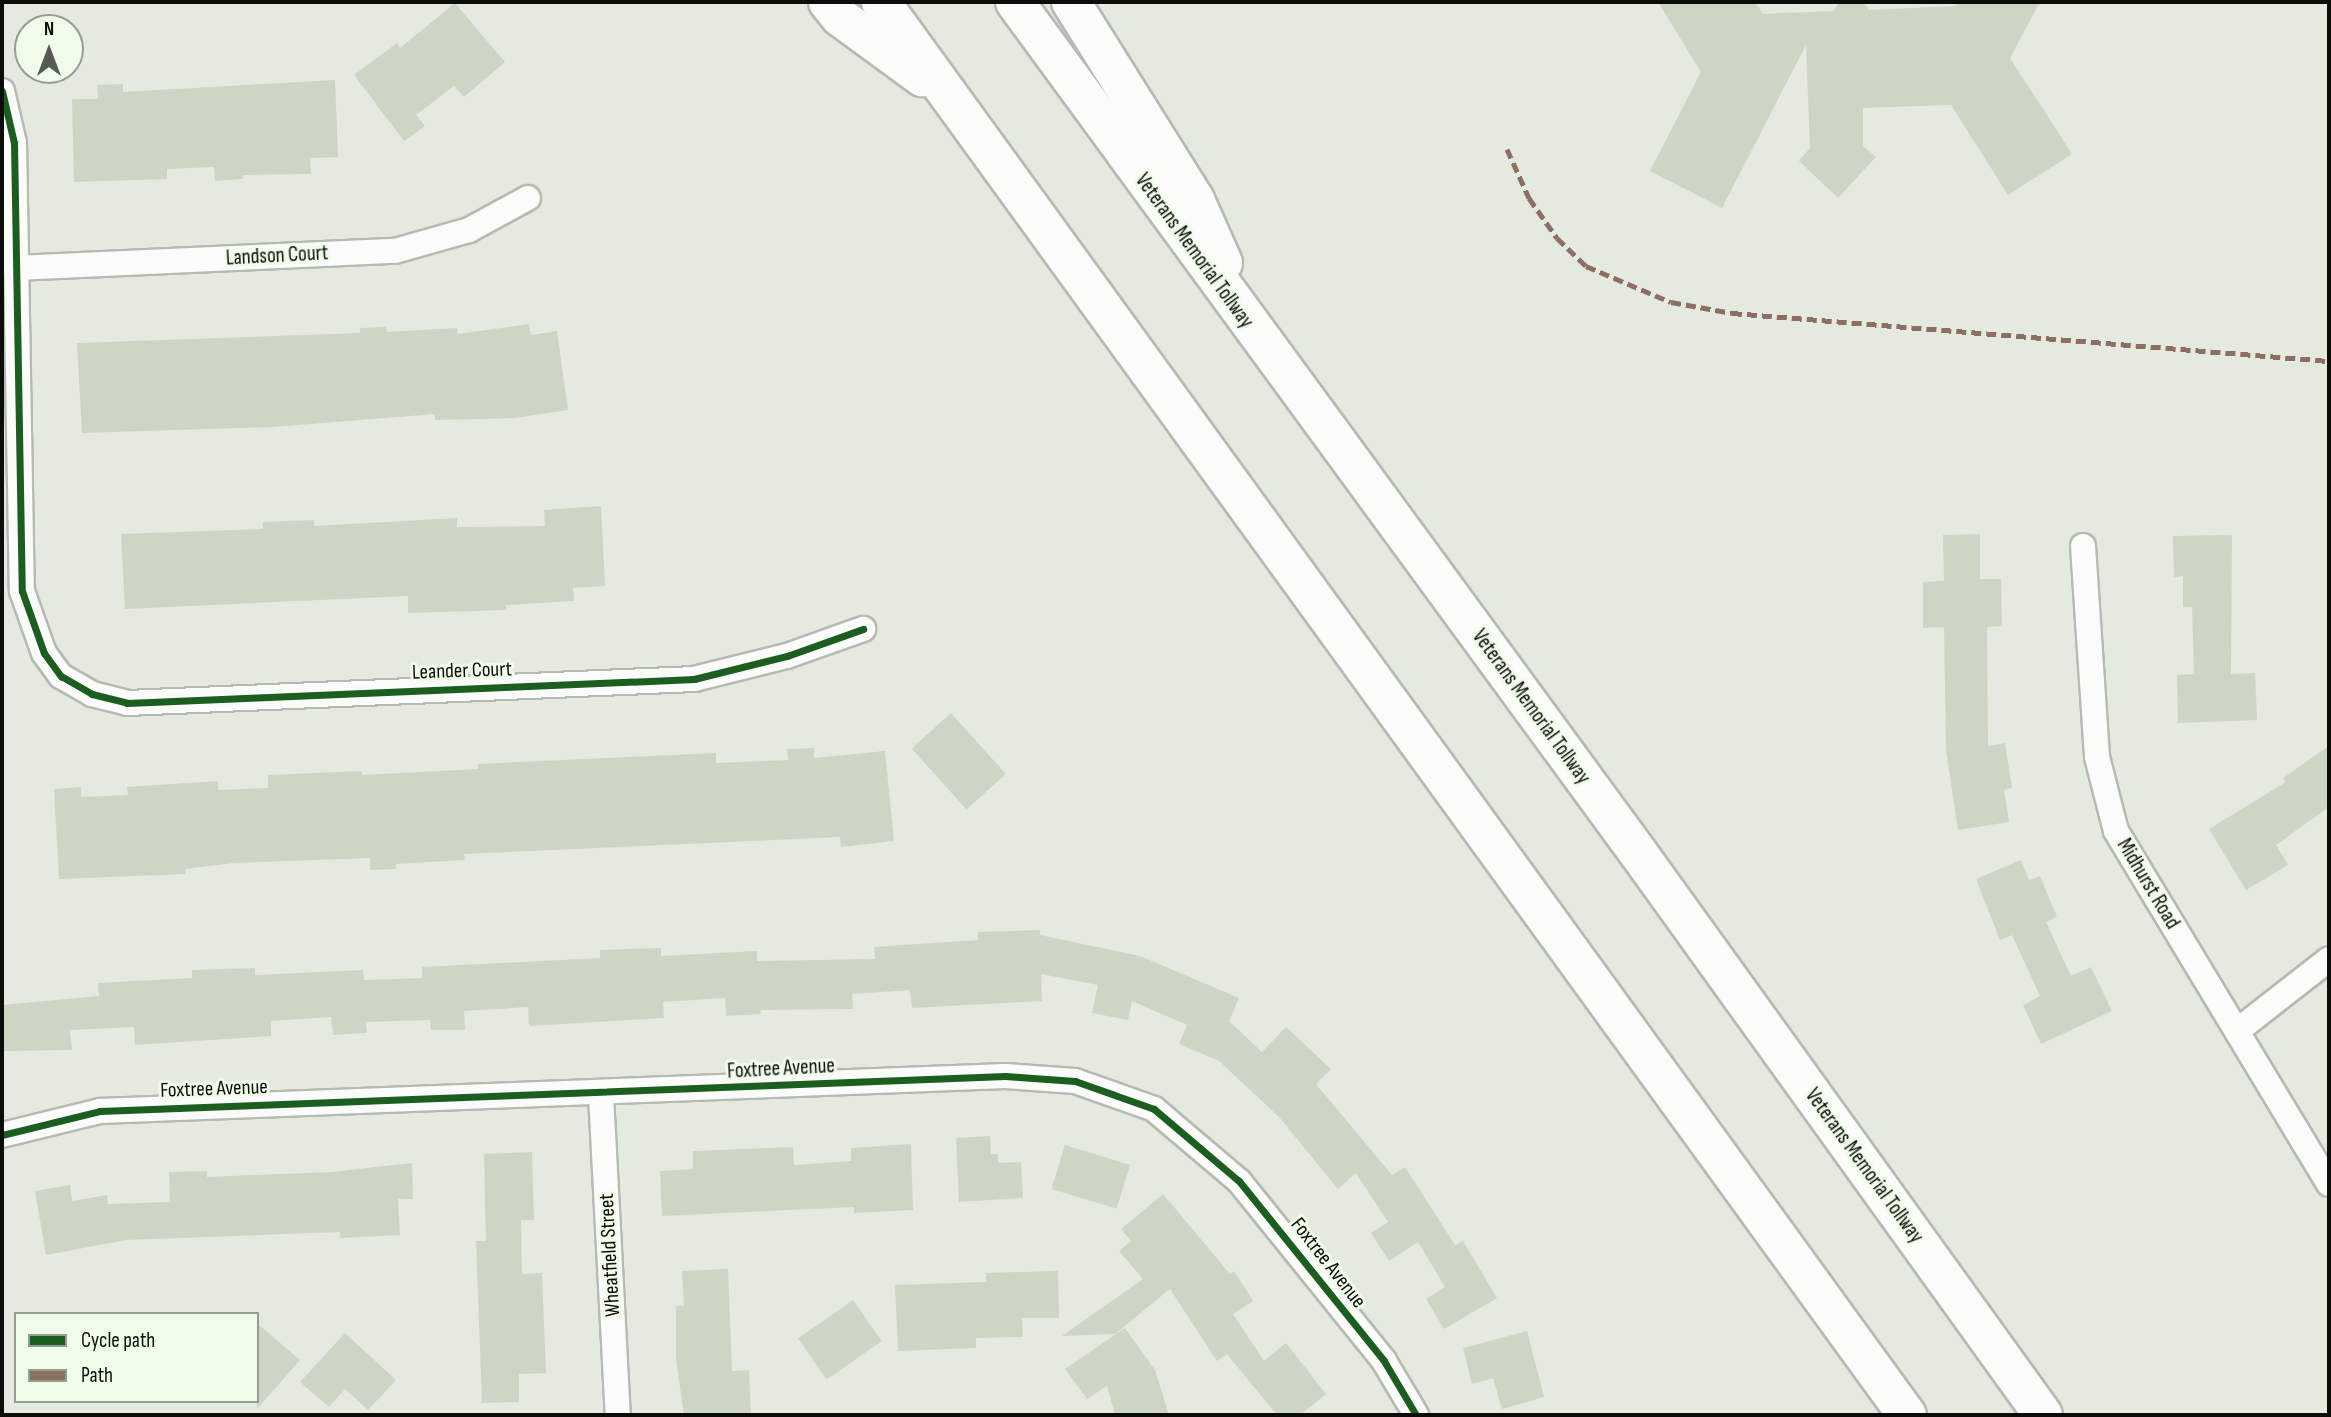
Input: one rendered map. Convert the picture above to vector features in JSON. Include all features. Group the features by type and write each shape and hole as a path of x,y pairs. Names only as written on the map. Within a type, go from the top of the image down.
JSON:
{"highway":[{"path":"828,2 839,16 950,98"},
{"path":"881,2 1907,1415"},
{"name":"Veterans Memorial Tollway","path":"1015,2 1258,338 1639,854 2043,1415"},
{"path":"1071,2 1195,200 1258,338"}],"street":[{"path":"2,91 14,144 16,268"},
{"name":"Landson Court","path":"16,268 395,251 469,230 528,198"},
{"name":"Leander Court","path":"16,268 22,591 44,653 61,676 92,694 127,703 694,679 787,656 863,629"},
{"name":"Midhurst Road","path":"2083,546 2097,757 2107,805 2116,831 2329,1184"},
{"path":"2237,1031 2329,959"},
{"name":"Foxtree Avenue","path":"2,1135 100,1111 601,1095 1005,1076 1076,1081 1116,1093 1154,1110 1240,1181 1384,1361 1416,1415"},
{"name":"Wheatfield Street","path":"601,1095 618,1415"}],"building":[{"path":"1658,2 1755,2 1763,14 1834,11 1839,2 1864,2 1869,10 1956,6 1958,2 2040,2 2010,58 2072,154 2008,195 1951,105 1863,108 1863,146 1876,157 1838,198 1799,161 1810,148 1806,45 1722,208 1650,171 1701,72"},
{"path":"455,3 505,62 464,97 454,86 416,115 425,126 404,141 354,75 397,43 400,48"},
{"path":"335,80 338,157 310,158 311,174 243,175 243,179 215,181 214,167 167,169 167,179 74,182 72,99 98,99 97,85 123,84 123,92"},
{"path":"529,324 531,335 557,331 568,410 515,418 435,420 435,414 273,427 82,433 77,343 360,333 360,328 386,327 387,332 457,328 458,334"},
{"path":"601,506 605,586 573,588 574,601 506,605 506,610 408,613 408,596 125,609 121,534 263,529 263,522 314,520 314,526 457,518 457,527 545,526 544,510"},
{"path":"1980,534 1980,579 2001,579 2002,626 1987,627 1988,746 2005,743 2012,788 2004,790 2009,822 1958,830 1946,750 1944,627 1923,628 1923,582 1944,581 1943,535"},
{"path":"2232,535 2231,674 2255,673 2257,720 2178,723 2177,675 2194,674 2192,607 2183,607 2183,576 2174,577 2173,536"},
{"path":"951,713 1006,774 966,809 912,748"},
{"path":"2329,746 2329,807 2276,845 2288,865 2246,890 2209,829 2286,782 2283,778"},
{"path":"814,748 814,758 885,751 894,841 841,847 840,837 464,854 465,860 396,864 396,869 370,870 370,858 234,863 185,869 185,874 59,879 54,789 81,787 81,797 128,795 127,787 218,781 218,790 268,788 268,775 362,771 362,775 478,769 478,764 716,753 716,763 788,760 787,749"},
{"path":"2021,860 2029,880 2040,876 2057,917 2046,922 2071,976 2091,967 2112,1011 2041,1044 2023,1005 2040,996 2012,935 2000,940 1976,879"},
{"path":"1040,930 1040,935 1140,956 1239,998 1229,1021 1262,1052 1286,1027 1331,1069 1316,1084 1392,1175 1405,1167 1455,1245 1463,1241 1497,1298 1444,1329 1426,1299 1445,1287 1418,1242 1389,1261 1371,1233 1388,1222 1356,1173 1338,1189 1279,1117 1219,1061 1179,1044 1187,1025 1132,1001 1128,1020 1092,1013 1098,985 1041,974 1042,1001 912,1008 910,990 852,994 853,1009 760,1010 761,1014 726,1016 725,998 663,1002 664,1018 529,1026 528,1007 464,1011 465,1030 431,1030 430,1020 366,1022 367,1033 333,1035 331,1017 271,1021 271,1036 135,1045 134,1027 70,1030 72,1050 4,1051 2,1005 99,996 98,983 192,978 192,970 255,968 255,975 363,970 364,980 422,978 422,967 600,958 600,950 661,948 661,956 757,951 757,961 875,959 874,947 978,940 978,932"},
{"path":"990,1136 991,1154 998,1154 998,1163 1021,1162 1023,1198 959,1202 956,1138"},
{"path":"911,1144 913,1210 854,1213 854,1207 662,1216 660,1171 693,1169 693,1151 793,1147 794,1165 851,1161 851,1148"},
{"path":"1065,1145 1130,1165 1117,1209 1052,1189"},
{"path":"532,1152 534,1220 521,1220 522,1274 542,1273 546,1373 519,1374 519,1402 482,1403 476,1241 486,1241 484,1154"},
{"path":"412,1163 413,1199 398,1199 400,1235 340,1238 340,1232 126,1240 46,1255 35,1191 70,1185 72,1201 107,1195 108,1204 170,1202 169,1172 207,1171 207,1177 332,1172"},
{"path":"1163,1194 1230,1274 1234,1271 1253,1301 1233,1314 1264,1361 1286,1343 1326,1394 1300,1415 1277,1415 1227,1354 1217,1361 1170,1289 1115,1334 1062,1336 1143,1279 1119,1251 1131,1241 1121,1229"},
{"path":"728,1269 732,1371 749,1370 751,1415 684,1415 676,1359 676,1306 684,1306 682,1271"},
{"path":"1058,1271 1059,1318 1022,1318 1023,1337 976,1338 976,1348 898,1351 895,1285 986,1282 986,1273"},
{"path":"853,1300 882,1341 827,1379 798,1338"},
{"path":"259,1325 300,1360 257,1409 259,1403"},
{"path":"1125,1328 1155,1370 1169,1415 1115,1415 1107,1386 1087,1399 1065,1369"},
{"path":"1527,1331 1544,1397 1502,1409 1493,1378 1472,1384 1463,1348"},
{"path":"345,1333 396,1380 368,1410 345,1389 329,1407 300,1382"}],"marked path":[{"path":"1507,149 1529,198 1557,238 1586,266 1671,302 1732,313 2329,361"}],"cycle path":[{"path":"2,91 14,143 22,591 44,653 61,676 92,694 127,703 694,679 787,656 863,629"},
{"path":"2,1135 100,1111 1005,1076 1075,1081 1154,1109 1239,1181 1384,1361 1416,1415"}]}
